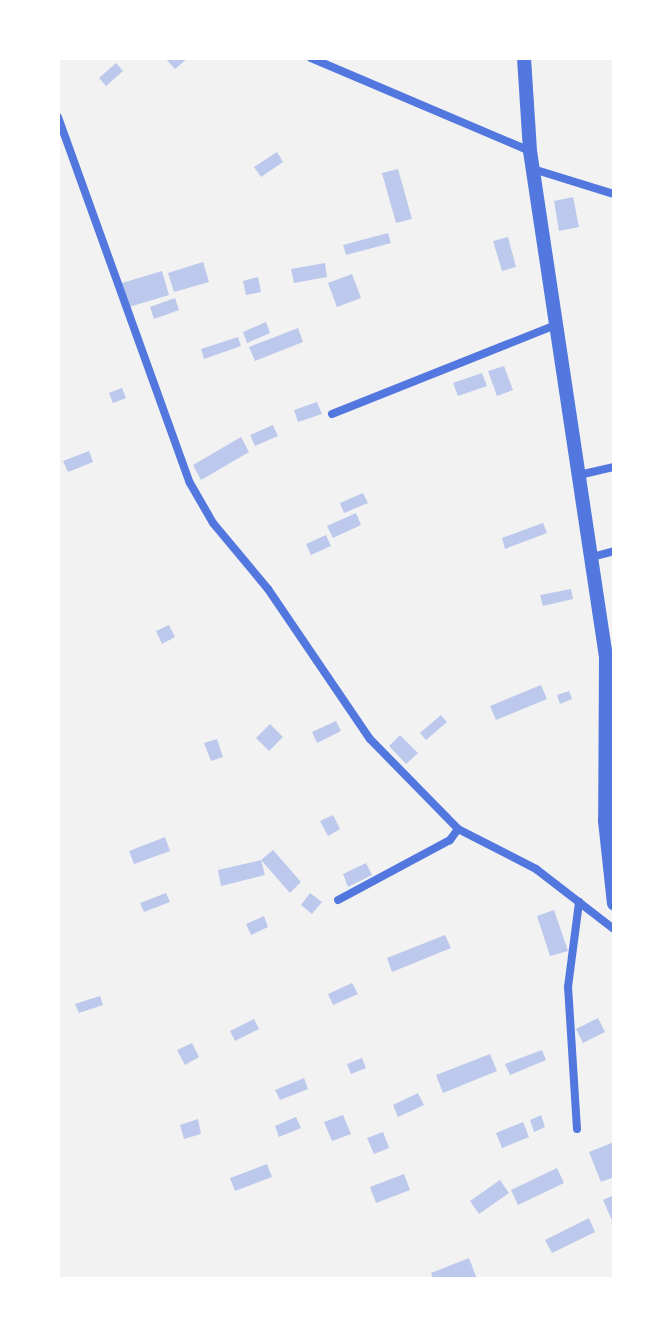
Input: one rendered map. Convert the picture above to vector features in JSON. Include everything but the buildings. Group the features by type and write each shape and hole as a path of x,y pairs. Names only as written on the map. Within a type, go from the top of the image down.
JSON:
{"street":[{"path":"311,58 530,151"},
{"path":"524,58 530,151 606,657 605,821 614,904"},
{"path":"58,117 190,483 213,523 268,589 370,739 458,829 518,857 614,929"},
{"path":"533,169 614,194"},
{"path":"332,414 556,325"},
{"path":"579,475 614,467"},
{"path":"592,557 614,551"},
{"path":"338,900 450,840 458,829"},
{"path":"577,1129 568,987 579,902"}]}
